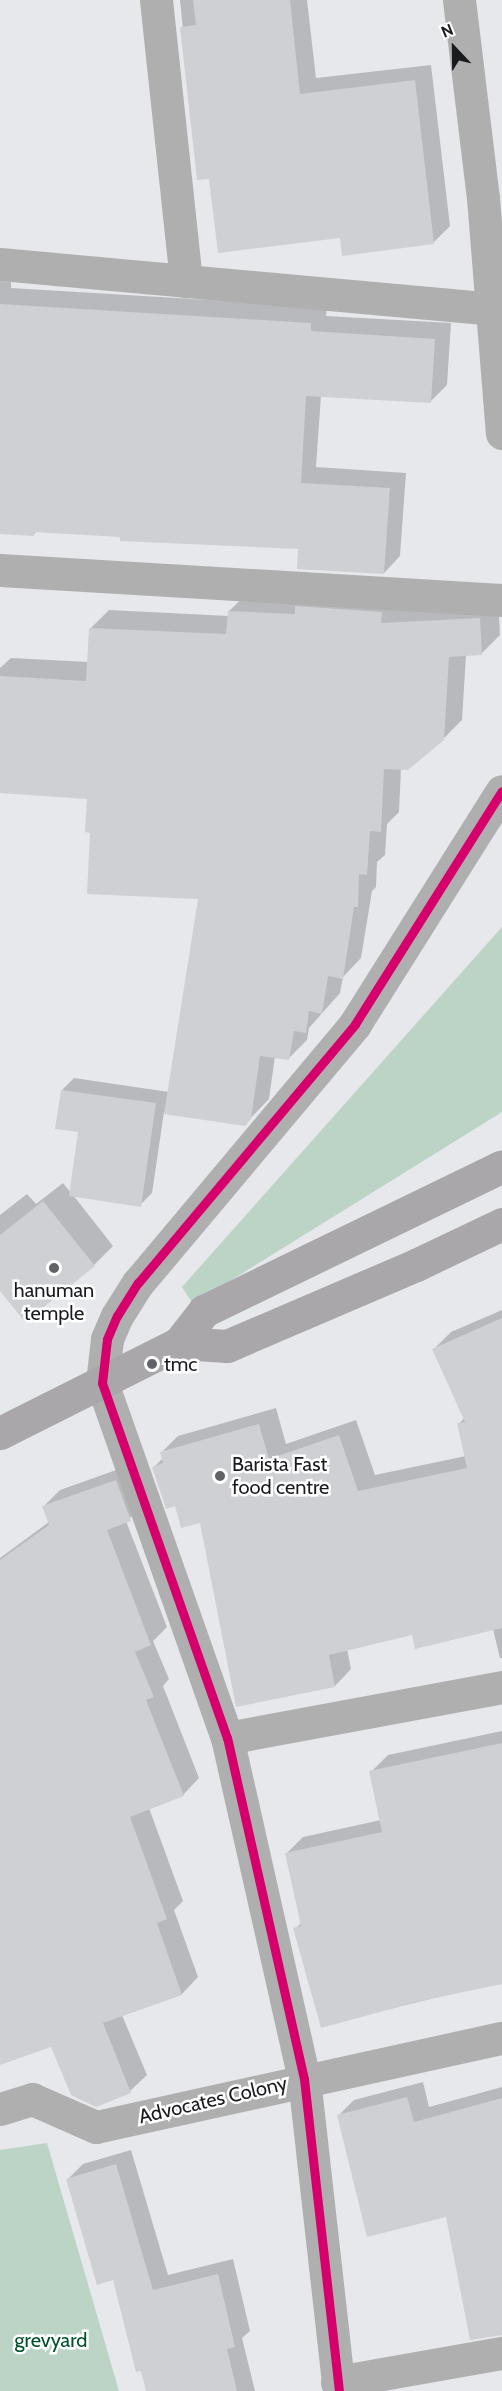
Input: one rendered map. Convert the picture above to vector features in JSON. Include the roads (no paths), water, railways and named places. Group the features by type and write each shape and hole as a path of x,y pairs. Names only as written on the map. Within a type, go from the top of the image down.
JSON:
{"main road":[{"path":"0,1433 178,1343 204,1311 502,1166"},
{"path":"178,1343 227,1346 416,1265 502,1224"}],"street":[{"path":"156,0 186,281"},
{"path":"459,0 493,201 492,309 502,433"},
{"path":"0,264 492,309"},
{"path":"0,570 502,600"},
{"path":"502,791 355,1024 138,1283 117,1316 107,1339 102,1383 227,1738 304,2079 338,2387 502,2353"},
{"path":"227,1738 502,1687"},
{"name":"Advocates Colony","path":"0,2109 32,2099 96,2127 304,2079 502,2038"}],"place":[{"name":"hanuman temple","path":"54,1268"},
{"name":"tmc","path":"152,1364"},
{"name":"Barista Fast food centre","path":"220,1476"}],"park label":[{"name":"grevyard","path":"51,2340"}]}
